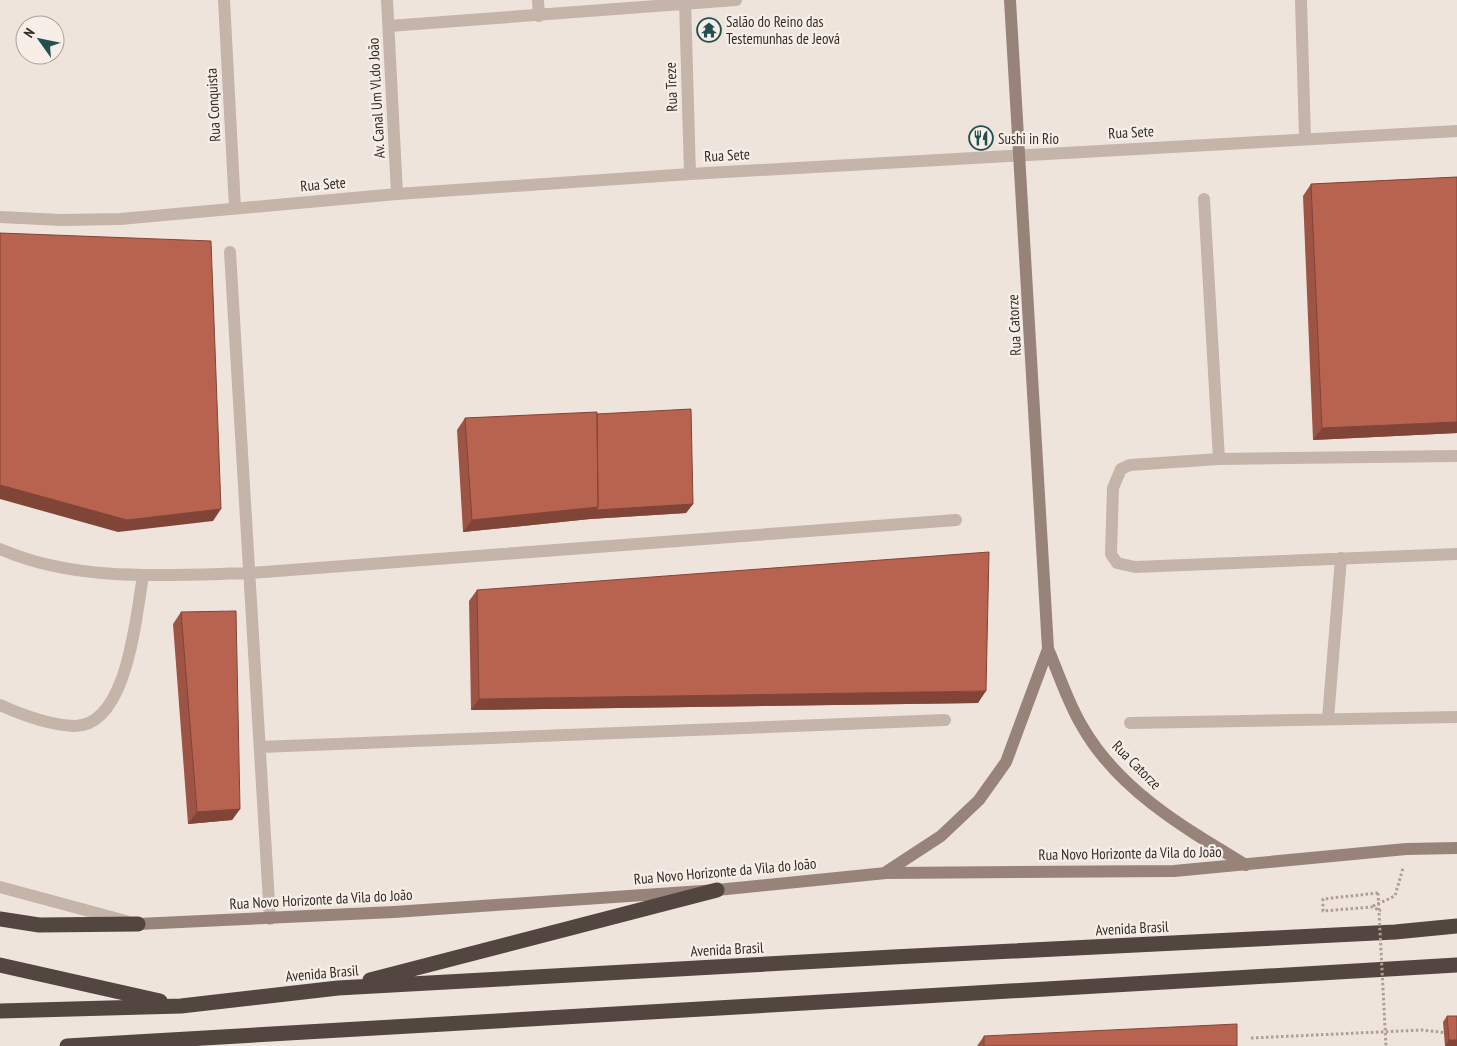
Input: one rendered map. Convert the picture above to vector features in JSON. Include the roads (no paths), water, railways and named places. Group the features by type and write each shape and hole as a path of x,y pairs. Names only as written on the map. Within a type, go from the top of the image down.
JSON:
{"highway":[{"path":"338,988 717,890"},
{"path":"0,919 39,925 138,924"},
{"name":"Avenida Brasil","path":"0,1011 181,1006 338,988 893,957 1395,932 1457,926"},
{"path":"0,965 181,1006"},
{"path":"67,1046 1457,965"}],"street":[{"name":"Rua Conquista","path":"224,0 235,208"},
{"name":"Av. Canal Um Vl.do João","path":"387,0 397,194"},
{"path":"538,0 540,16"},
{"path":"389,26 540,16 685,2 736,0"},
{"name":"Rua Catorze","path":"1010,0 1048,649 1082,727 1108,762 1133,788 1177,824 1246,865"},
{"path":"1301,0 1305,138"},
{"name":"Rua Treze","path":"685,2 690,174"},
{"name":"Rua Sete","path":"0,217 61,220 120,219 397,194 690,174 1305,138 1457,131"},
{"path":"1204,199 1219,458"},
{"path":"230,252 270,919"},
{"path":"1457,456 1219,458 1130,465 1121,469 1113,488 1112,554 1117,563 1136,567 1457,554"},
{"path":"0,549 12,554 84,572 143,576 250,573 956,520"},
{"path":"1328,720 1341,558"},
{"path":"0,705 26,717 75,726 91,721 112,704 126,671 143,576"},
{"name":"Rua Catorze","path":"886,873 941,836 979,800 1006,762 1048,649"},
{"path":"1130,723 1457,717"},
{"path":"260,747 945,720"},
{"name":"Rua Novo Horizonte da Vila do João","path":"0,887 138,924 270,919 717,890 886,873 1174,870 1246,865 1406,849 1457,848"}],"place":[{"name":"Salão do Reino das Testemunhas de Jeová","path":"709,30"},
{"name":"Sushi in Rio","path":"981,138"}]}
